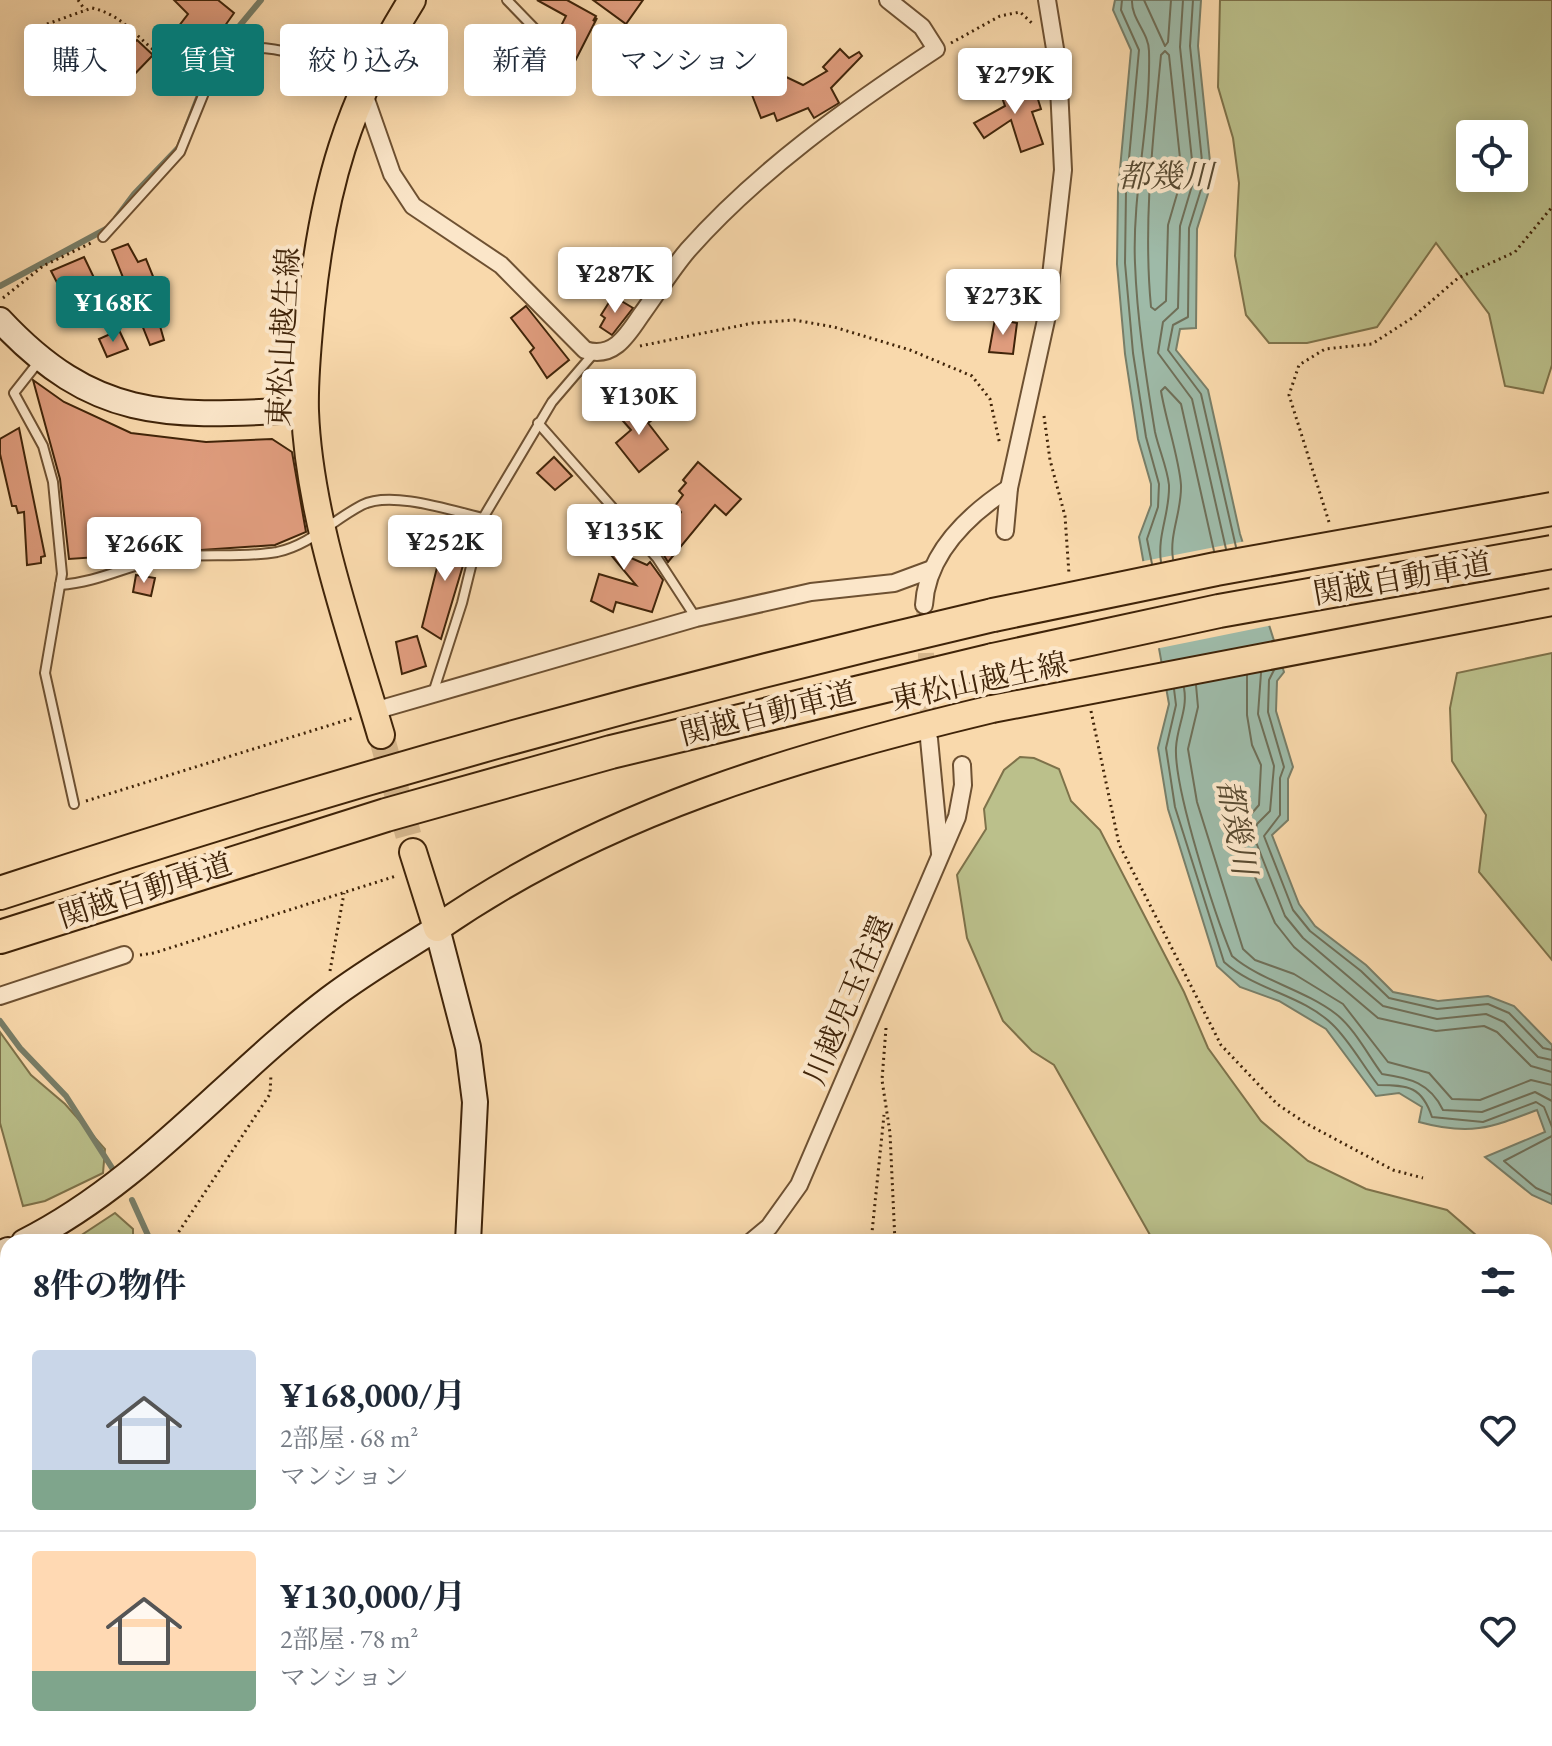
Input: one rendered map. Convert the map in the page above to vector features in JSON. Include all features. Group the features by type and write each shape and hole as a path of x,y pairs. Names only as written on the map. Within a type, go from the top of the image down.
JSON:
{"highway":[{"name":"関越自動車道","path":"0,893 156,841 582,717 792,662 993,615 1216,569 1552,509"},
{"name":"関越自動車道","path":"0,937 386,815 581,760 993,660 1219,611 1552,552"}],"main road":[{"name":"東松山越生線","path":"397,24 409,1"},
{"name":"東松山越生線","path":"361,96 326,197 309,334 305,410 325,532 377,723"},
{"name":"東松山越生線","path":"437,928 562,851 683,799 807,756 992,709 1552,602"},
{"path":"416,861 437,928"}],"street":[{"path":"365,96 392,174 413,206 501,265 585,350 603,352 632,328 688,251 752,186 936,49 922,27 888,0"},
{"path":"1005,531 1009,488 1046,320 1063,170 1058,67 1047,0"},
{"path":"0,320 40,360 128,407 187,415 305,410"},
{"path":"924,605 925,586 948,543 978,508 1009,488"},
{"path":"377,723 433,693 696,618 811,592 894,583 932,569"},
{"path":"929,739 940,855"},
{"name":"川越児玉往還","path":"761,1234 799,1185 957,817 963,785 962,765"},
{"path":"37,1234 108,1191 152,1157 334,996 437,928 468,1047 475,1102 468,1234"},
{"path":"0,996 124,955"}],"lane":[{"path":"507,0 530,24"},
{"path":"103,237 180,152 203,96"},
{"path":"433,693 462,603 483,518 538,423 603,352"},
{"path":"40,360 14,393 43,446 53,482 60,585 45,673 74,804"},
{"path":"538,423 657,558 696,618"},
{"path":"60,585 92,583 136,564 174,557 277,552 325,532 365,503 394,500 483,518"}],"path":[{"path":"78,0 85,10"},
{"path":"46,24 85,10 108,12 123,20 152,46"},
{"path":"936,49 1000,16 1020,12 1037,28"},
{"path":"1331,528 1289,395 1299,365 1325,349 1372,344 1412,318 1458,278 1515,252 1552,207"},
{"path":"0,300 43,266 103,237"},
{"path":"603,352 753,323 794,320 834,327 910,350 972,376 983,387 990,399 1009,488"},
{"path":"1033,387 1043,408 1050,460 1060,488 1069,581"},
{"path":"1089,702 1119,844 1221,1045 1277,1104 1307,1124 1393,1170 1423,1178"},
{"path":"74,804 377,723"},
{"path":"124,955 154,953 344,893 416,861"},
{"path":"334,996 328,982 344,893"},
{"path":"872,1234 884,1111 882,1080 887,1015"},
{"path":"177,1234 270,1094 272,1076 265,1055"},
{"path":"884,1111 890,1133 895,1234"}],"green space":[{"path":"1220,0 1552,0 1552,365 1543,393 1505,386 1489,314 1436,243 1377,327 1307,343 1269,343 1246,315 1235,256 1239,183 1233,138 1218,87"},
{"path":"1552,653 1552,960 1479,872 1486,815 1452,761 1450,708 1457,673"},
{"path":"1020,757 1034,758 1059,769 1071,801 1100,830 1184,992 1208,1048 1261,1121 1308,1161 1366,1189 1447,1210 1475,1234 1149,1234 1054,1065 1032,1051 1003,1021 967,938 957,875 986,829 984,809 1004,770"},
{"path":"0,1032 31,1075 65,1104 105,1149 103,1173 45,1201 23,1206 0,1123"},
{"path":"115,1213 133,1229 133,1234 83,1234"}],"water":[{"name":"都幾川","path":"1115,0 1201,0 1198,46 1212,181 1197,229 1196,328 1180,329 1176,350 1208,390 1240,534 1284,672 1277,681 1276,711 1293,767 1288,779 1288,820 1272,835 1299,904 1315,926 1366,965 1393,992 1438,1001 1488,996 1514,1006 1552,1045 1552,1204 1532,1195 1485,1157 1545,1132 1537,1110 1480,1128 1452,1129 1419,1122 1422,1107 1399,1093 1376,1096 1326,1029 1279,1001 1240,987 1217,966 1168,809 1158,748 1169,704 1139,537 1151,505 1151,484 1138,439 1125,354 1117,264 1118,191 1131,50 1113,10"}],"pier":[{"path":"1246,541 1273,625 1155,649 1139,562"}],"building":[{"path":"174,0 218,0 234,13 226,24 180,24 188,14"},
{"path":"537,0 567,0 596,16 576,59 576,24 562,24 566,16"},
{"path":"593,0 643,0 626,24"},
{"path":"136,41 152,56 136,73"},
{"path":"840,49 849,58 859,52 862,56 831,88 839,103 814,118 808,108 777,121 774,113 761,118 752,96 787,96 787,77 803,85 827,71 823,67"},
{"path":"1020,78 1026,96 1036,93 1041,109 1032,112 1043,144 1021,152 1011,120 984,138 974,123 1005,106 998,86"},
{"path":"128,244 138,262 146,259 163,301 164,309 156,312 164,340 150,345 112,250"},
{"path":"84,257 97,284 65,298 51,271"},
{"path":"613,296 633,308 612,335 600,327 605,318 601,315"},
{"path":"526,306 569,360 547,378 530,352 534,348 511,318"},
{"path":"995,319 1017,323 1013,354 989,352"},
{"path":"119,330 128,349 107,357 99,339"},
{"path":"33,380 64,402 131,433 206,442 272,439 292,452 306,532 275,545 69,559 60,479"},
{"path":"634,398 652,420 648,423 668,449 639,472 616,443 631,430 616,413"},
{"path":"19,428 45,556 41,557 41,563 27,565 24,512 18,513 16,506 12,506 0,454 0,439"},
{"path":"554,457 572,476 555,490 537,473"},
{"path":"698,462 741,499 726,515 715,505 668,562 658,546 681,512 675,506 683,495 679,491 686,483 683,480"},
{"path":"605,510 630,538 615,551 647,565 650,562 663,580 652,612 616,602 613,612 591,601 599,574 636,585 592,532 594,530 589,524"},
{"path":"446,532 466,537 465,541 470,542 441,639 422,627"},
{"path":"136,575 155,578 151,596 133,592"},
{"path":"417,636 426,666 402,674 396,642"}],"waterway":[{"path":"241,24 261,0"},
{"path":"116,218 134,194 179,147 199,96"},
{"path":"0,286 106,229"},
{"path":"0,1021 20,1048 66,1096 114,1171"},
{"path":"132,1200 147,1234"}],"tunnel":[{"path":"924,605 929,731"},
{"path":"381,735 413,852"}]}
